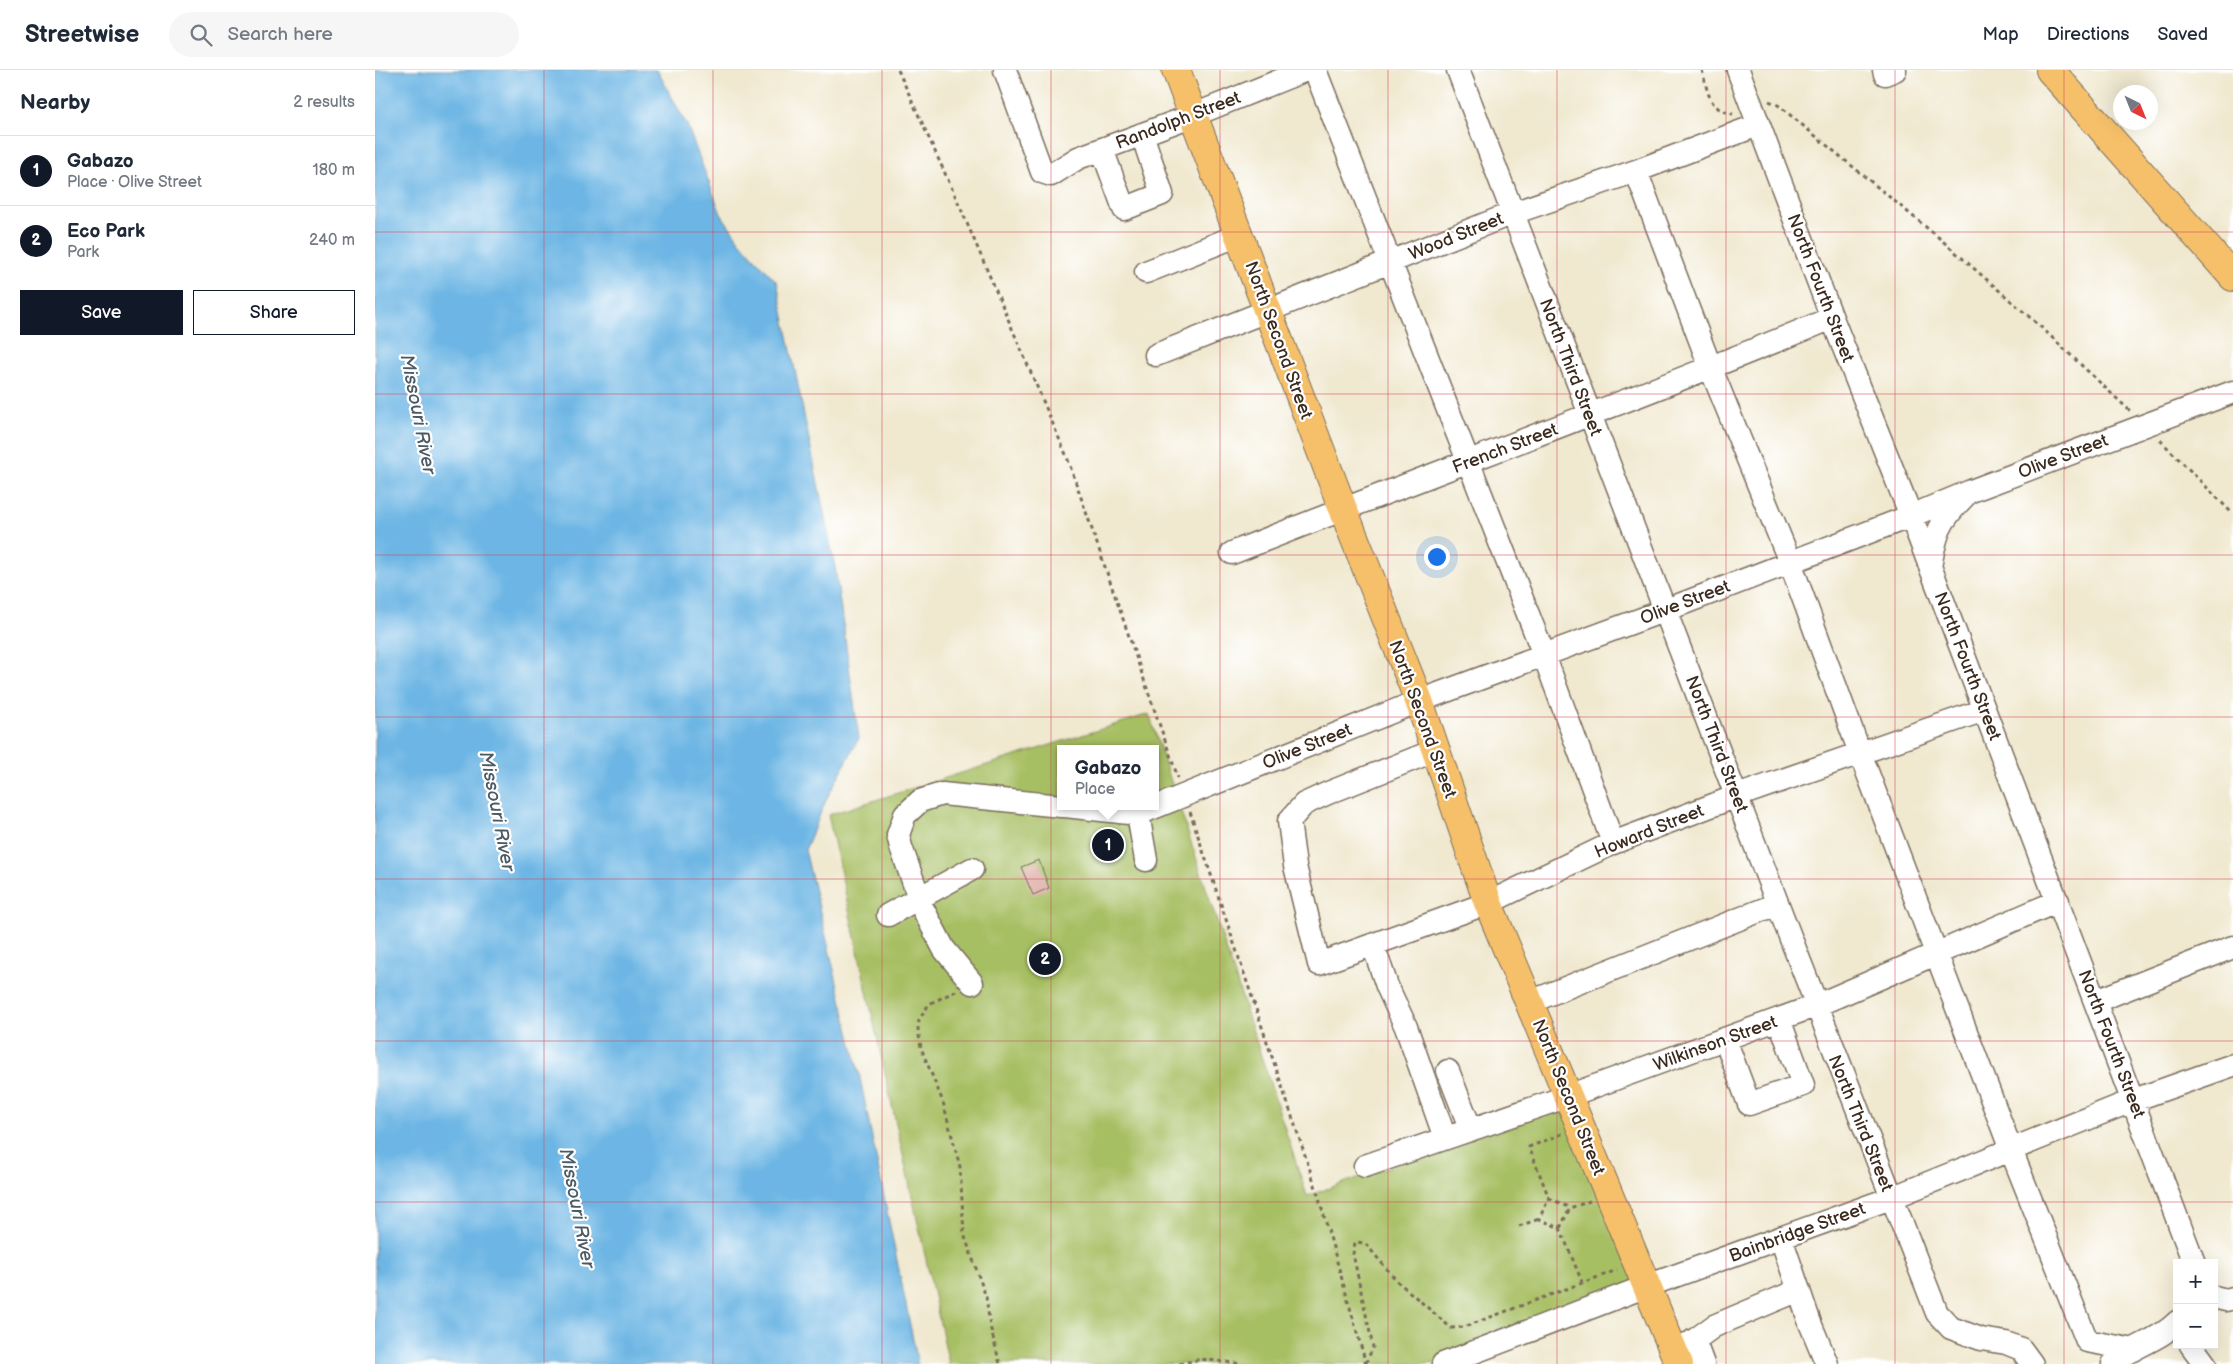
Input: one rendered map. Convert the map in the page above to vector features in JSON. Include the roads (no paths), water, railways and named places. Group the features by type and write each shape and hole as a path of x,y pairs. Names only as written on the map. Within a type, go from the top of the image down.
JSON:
{"main road":[{"name":"North Second Street","path":"1176,70 1269,310 1343,509 1419,701 1488,903 1647,1286 1682,1351"},
{"path":"2050,70 2233,277"}],"street":[{"name":"Randolph Street","path":"1005,70 1042,172 1051,175 1078,158 1194,115 1306,70"},
{"path":"1315,70 1544,655 1613,843"},
{"name":"North Third Street","path":"1458,70 1589,416 1737,796 1815,1006 1937,1313 1951,1328 1981,1339 2006,1343 2021,1349 2032,1364"},
{"name":"North Fourth Street","path":"1738,70 1832,318 1911,516 2134,1100 2193,1259"},
{"name":"Wood Street","path":"1155,355 1513,213 1636,171 1758,125"},
{"path":"1102,149 1124,209 1162,194 1142,134"},
{"path":"1636,171 1711,369 1790,562 1936,954 2087,1341 2134,1350"},
{"path":"1146,272 1239,235"},
{"name":"French Street","path":"1232,553 1711,369 1832,318"},
{"name":"Olive Street","path":"1159,806 1419,701 1666,610 1911,516 1971,490 2233,392"},
{"path":"1930,568 1934,543 1939,528 1947,515 1971,490"},
{"name":"Howard Street","path":"1436,750 1304,804 1289,821 1295,866 1319,964 1488,903 1613,843 1737,796 1984,710"},
{"path":"972,983 944,949 919,899 898,834 905,815 920,801 942,794 1057,806"},
{"path":"1102,810 1138,814 1146,860"},
{"name":"Olive Street","path":"1138,814 1148,810"},
{"path":"889,915 972,869"},
{"name":"Wilkinson Street","path":"1365,1166 1569,1096 1779,1020 2058,901"},
{"path":"1530,1002 1777,904"},
{"path":"1373,945 1387,986 1406,1028 1445,1138"},
{"path":"2096,1000 2233,947"},
{"path":"1725,1039 1749,1104 1803,1085 1779,1020"},
{"name":"Bainbridge Street","path":"1443,1364 1647,1286 1891,1198 2134,1100 2233,1065"},
{"path":"1448,1071 1471,1130"},
{"path":"1781,1238 1827,1364"},
{"path":"1703,1364 1682,1351 1714,1326 1799,1290"},
{"path":"2218,1298 2226,1300 2233,1298"},
{"path":"2113,1364 2120,1357 2150,1342 2173,1326"},
{"path":"2194,1349 2205,1364"}],"water":[{"name":"Missouri River","path":"375,70 657,70 687,125 721,214 741,243 777,282 835,567 859,738 827,798 805,850 859,1073 918,1364 375,1364"}],"place":[{"name":"Gabazo","path":"1108,845"},
{"name":"Eco Park","path":"1045,959"}]}
